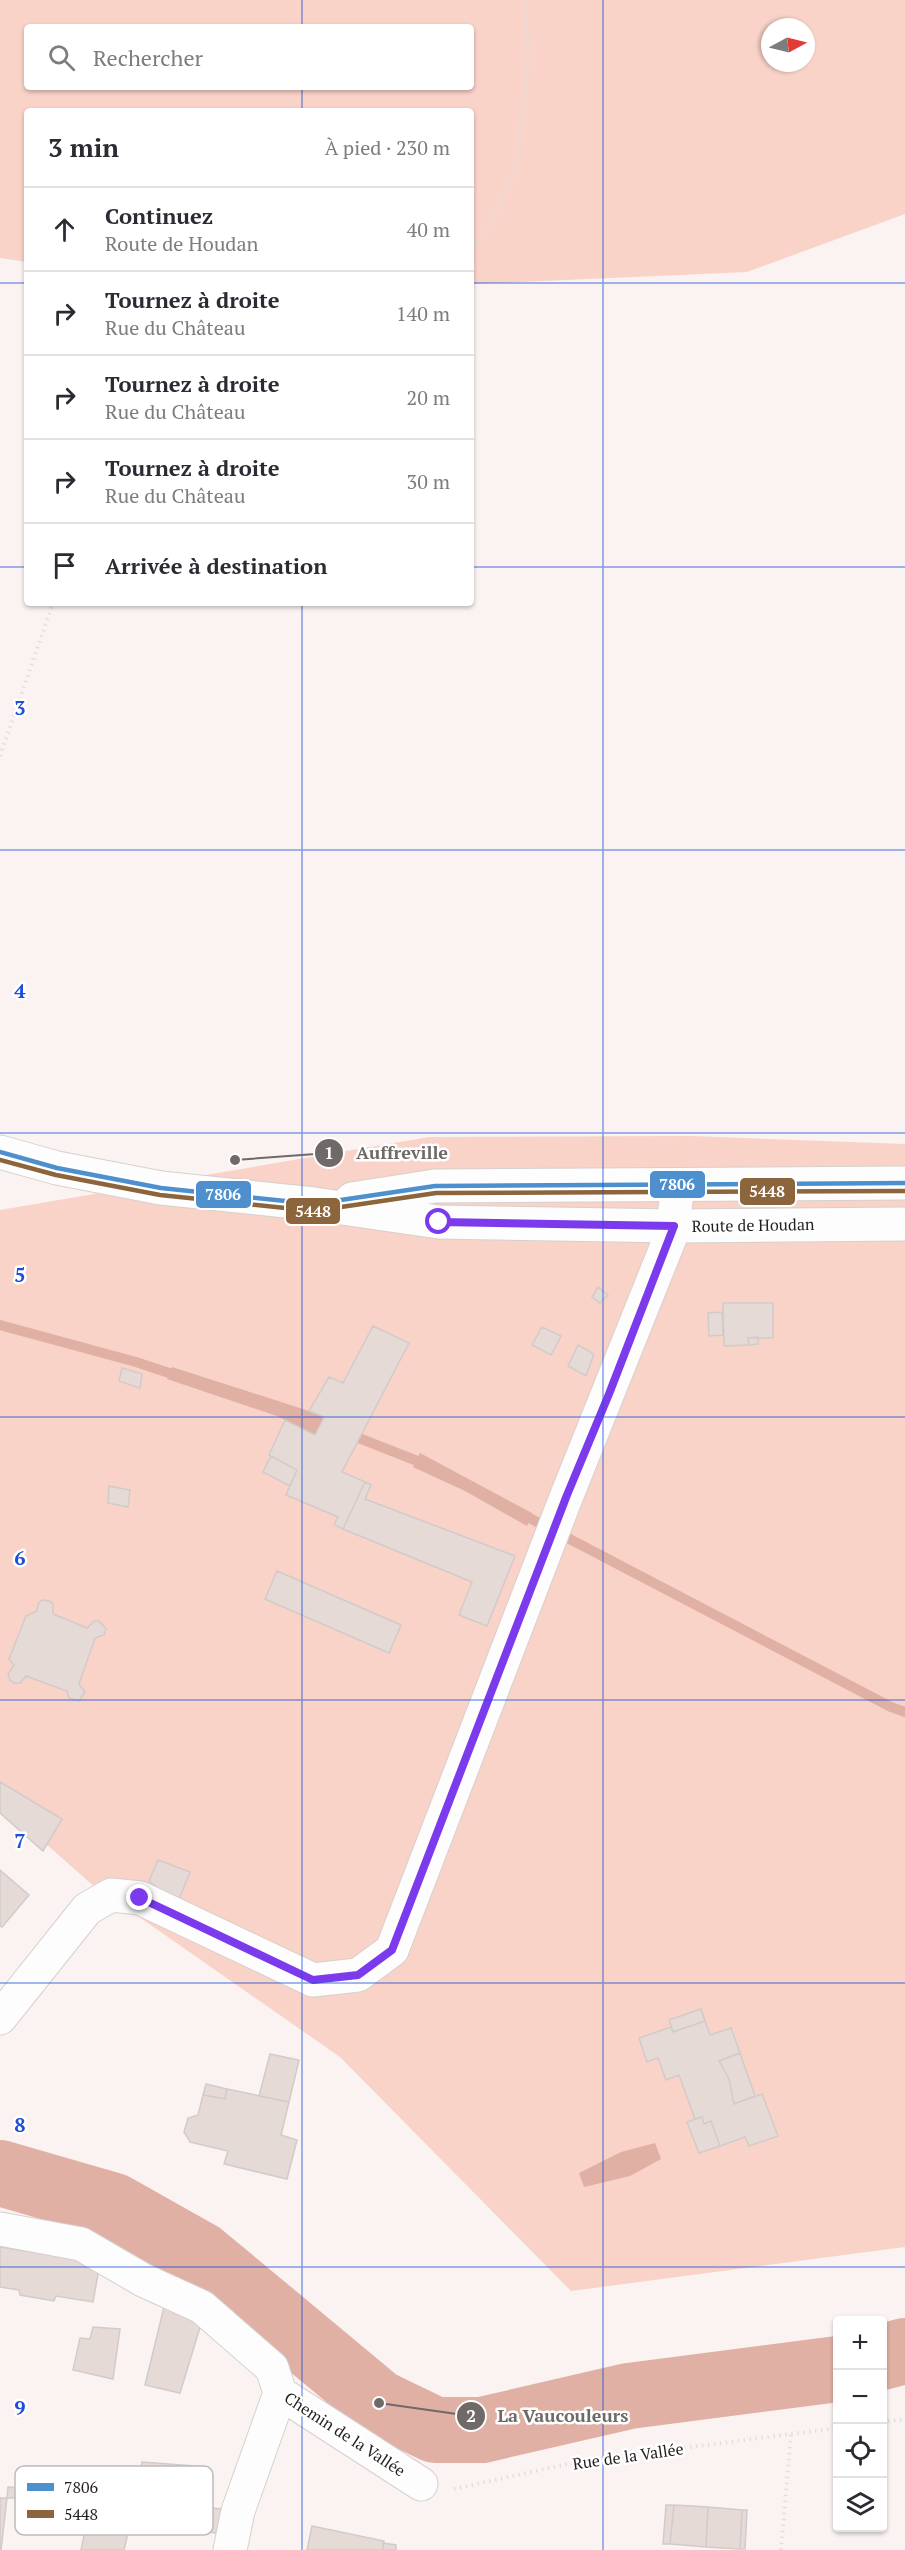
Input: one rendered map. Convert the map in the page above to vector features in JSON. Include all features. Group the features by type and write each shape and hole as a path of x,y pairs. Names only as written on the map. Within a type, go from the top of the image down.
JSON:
{"street":[{"name":"Route de Houdan","path":"0,1152 57,1168 161,1188 314,1204 439,1222 674,1226 905,1224"},
{"name":"Route de Houdan","path":"314,1204 435,1186 905,1183"},
{"path":"0,2018 87,1909 111,1895 140,1898 313,1980 358,1975 392,1950 544,1553 674,1226 678,1185"},
{"name":"Chemin de la Vallée","path":"0,2229 81,2244 143,2280 202,2307 272,2368 280,2393 421,2484"},
{"path":"230,2550 238,2511 280,2393"}],"path":[{"path":"474,247 488,229 516,166 528,63 525,0"},
{"path":"0,756 52,606"},
{"path":"887,2421 905,2419"},
{"name":"Rue de la Vallée","path":"421,2484 449,2490 581,2461 833,2429"},
{"path":"781,2550 791,2434"}],"shaded area":[{"path":"0,0 905,0 905,214 747,272 474,284 474,108 24,108 24,262 0,258"},
{"path":"691,1136 905,1144 905,2247 571,2291 340,2057 89,1882 0,1803 0,1210 429,1137"},
{"path":"172,1367 324,1417 315,1435 277,1416 167,1379"},
{"path":"420,1453 532,1513 527,1526 465,1491 413,1467"},
{"path":"655,2143 661,2159 630,2176 584,2187 579,2173 621,2152"}],"building":[{"path":"598,1287 608,1295 600,1303 592,1297"},
{"path":"723,1303 773,1303 773,1338 748,1338 749,1345 724,1346"},
{"path":"722,1312 723,1335 709,1336 708,1313"},
{"path":"373,1326 409,1343 342,1472 365,1482 343,1529 334,1525 338,1517 286,1495 297,1470 269,1455 285,1420 315,1435 324,1417 309,1411 329,1377 343,1383"},
{"path":"542,1327 561,1336 551,1355 532,1345"},
{"path":"758,1337 758,1344 749,1345 748,1338"},
{"path":"578,1345 594,1354 586,1376 568,1366"},
{"path":"122,1368 142,1374 140,1388 119,1381"},
{"path":"271,1456 297,1470 290,1486 263,1472"},
{"path":"365,1482 371,1485 365,1499 515,1556 487,1626 459,1615 472,1582 343,1529"},
{"path":"109,1486 130,1490 128,1507 108,1503"},
{"path":"277,1571 401,1625 389,1653 265,1599"},
{"path":"42,1600 53,1604 53,1614 87,1628 94,1621 99,1621 106,1629 104,1635 95,1638 79,1684 85,1692 79,1701 69,1698 67,1691 26,1676 20,1683 10,1680 8,1674 14,1665 9,1659 26,1616 37,1611 38,1604"},
{"path":"0,1782 62,1819 43,1851 0,1813"},
{"path":"158,1860 190,1872 179,1899 163,1892 149,1881"},
{"path":"0,1870 29,1895 2,1927 0,1926"},
{"path":"701,2009 705,2021 673,2032 669,2020"},
{"path":"705,2021 710,2035 731,2028 740,2053 719,2061 729,2079 734,2104 762,2094 778,2136 749,2146 745,2137 720,2146 711,2121 704,2124 702,2117 695,2119 679,2075 666,2080 658,2058 647,2062 639,2038 671,2027 673,2032"},
{"path":"740,2053 755,2096 734,2104 729,2079 719,2061"},
{"path":"270,2054 299,2060 289,2102 259,2096"},
{"path":"206,2084 227,2089 225,2099 203,2095"},
{"path":"227,2089 289,2102 281,2135 297,2140 287,2179 224,2164 228,2151 190,2142 184,2132 188,2118 198,2115 203,2095 225,2099"},
{"path":"702,2117 704,2124 711,2121 720,2146 699,2153 687,2122"},
{"path":"0,2247 100,2263 93,2302 56,2296 54,2301 20,2295 19,2290 0,2287"},
{"path":"165,2303 201,2324 180,2393 145,2385"},
{"path":"93,2327 120,2329 113,2379 73,2370 80,2338 90,2339"},
{"path":"142,2462 195,2466 141,2466"},
{"path":"8,2487 15,2488 15,2498 7,2498"},
{"path":"0,2498 7,2498 1,2550 0,2550"},
{"path":"666,2505 674,2505 670,2544 663,2544"},
{"path":"674,2505 708,2507 706,2547 670,2544"},
{"path":"708,2507 742,2510 740,2549 706,2547"},
{"path":"213,2508 225,2509 224,2535 213,2532"},
{"path":"742,2510 747,2510 745,2549 740,2549"},
{"path":"312,2526 384,2541 383,2550 307,2550"},
{"path":"84,2535 128,2535 124,2550 81,2550"},
{"path":"383,2543 396,2545 396,2550 383,2550"}],"waterway":[{"path":"0,1325 136,1362 181,1377"},
{"path":"346,1433 430,1466"},
{"path":"518,1512 891,1707 905,1712"},
{"path":"0,2173 114,2206 201,2255 379,2403 435,2430 482,2430 629,2396 833,2370"},
{"path":"887,2356 905,2351"}],"transit line":[{"name":"7806","path":"0,1152 57,1168 161,1188 314,1204 435,1186 905,1183"},
{"name":"5448","path":"0,1160 56,1175 160,1195 314,1211 436,1193 905,1191"}],"place":[{"name":"Auffreville","path":"235,1160"},
{"name":"La Vaucouleurs","path":"379,2403"}],"route":[{"path":"140,1898 313,1980 358,1975 392,1950 567,1495 674,1226 439,1222"}]}
